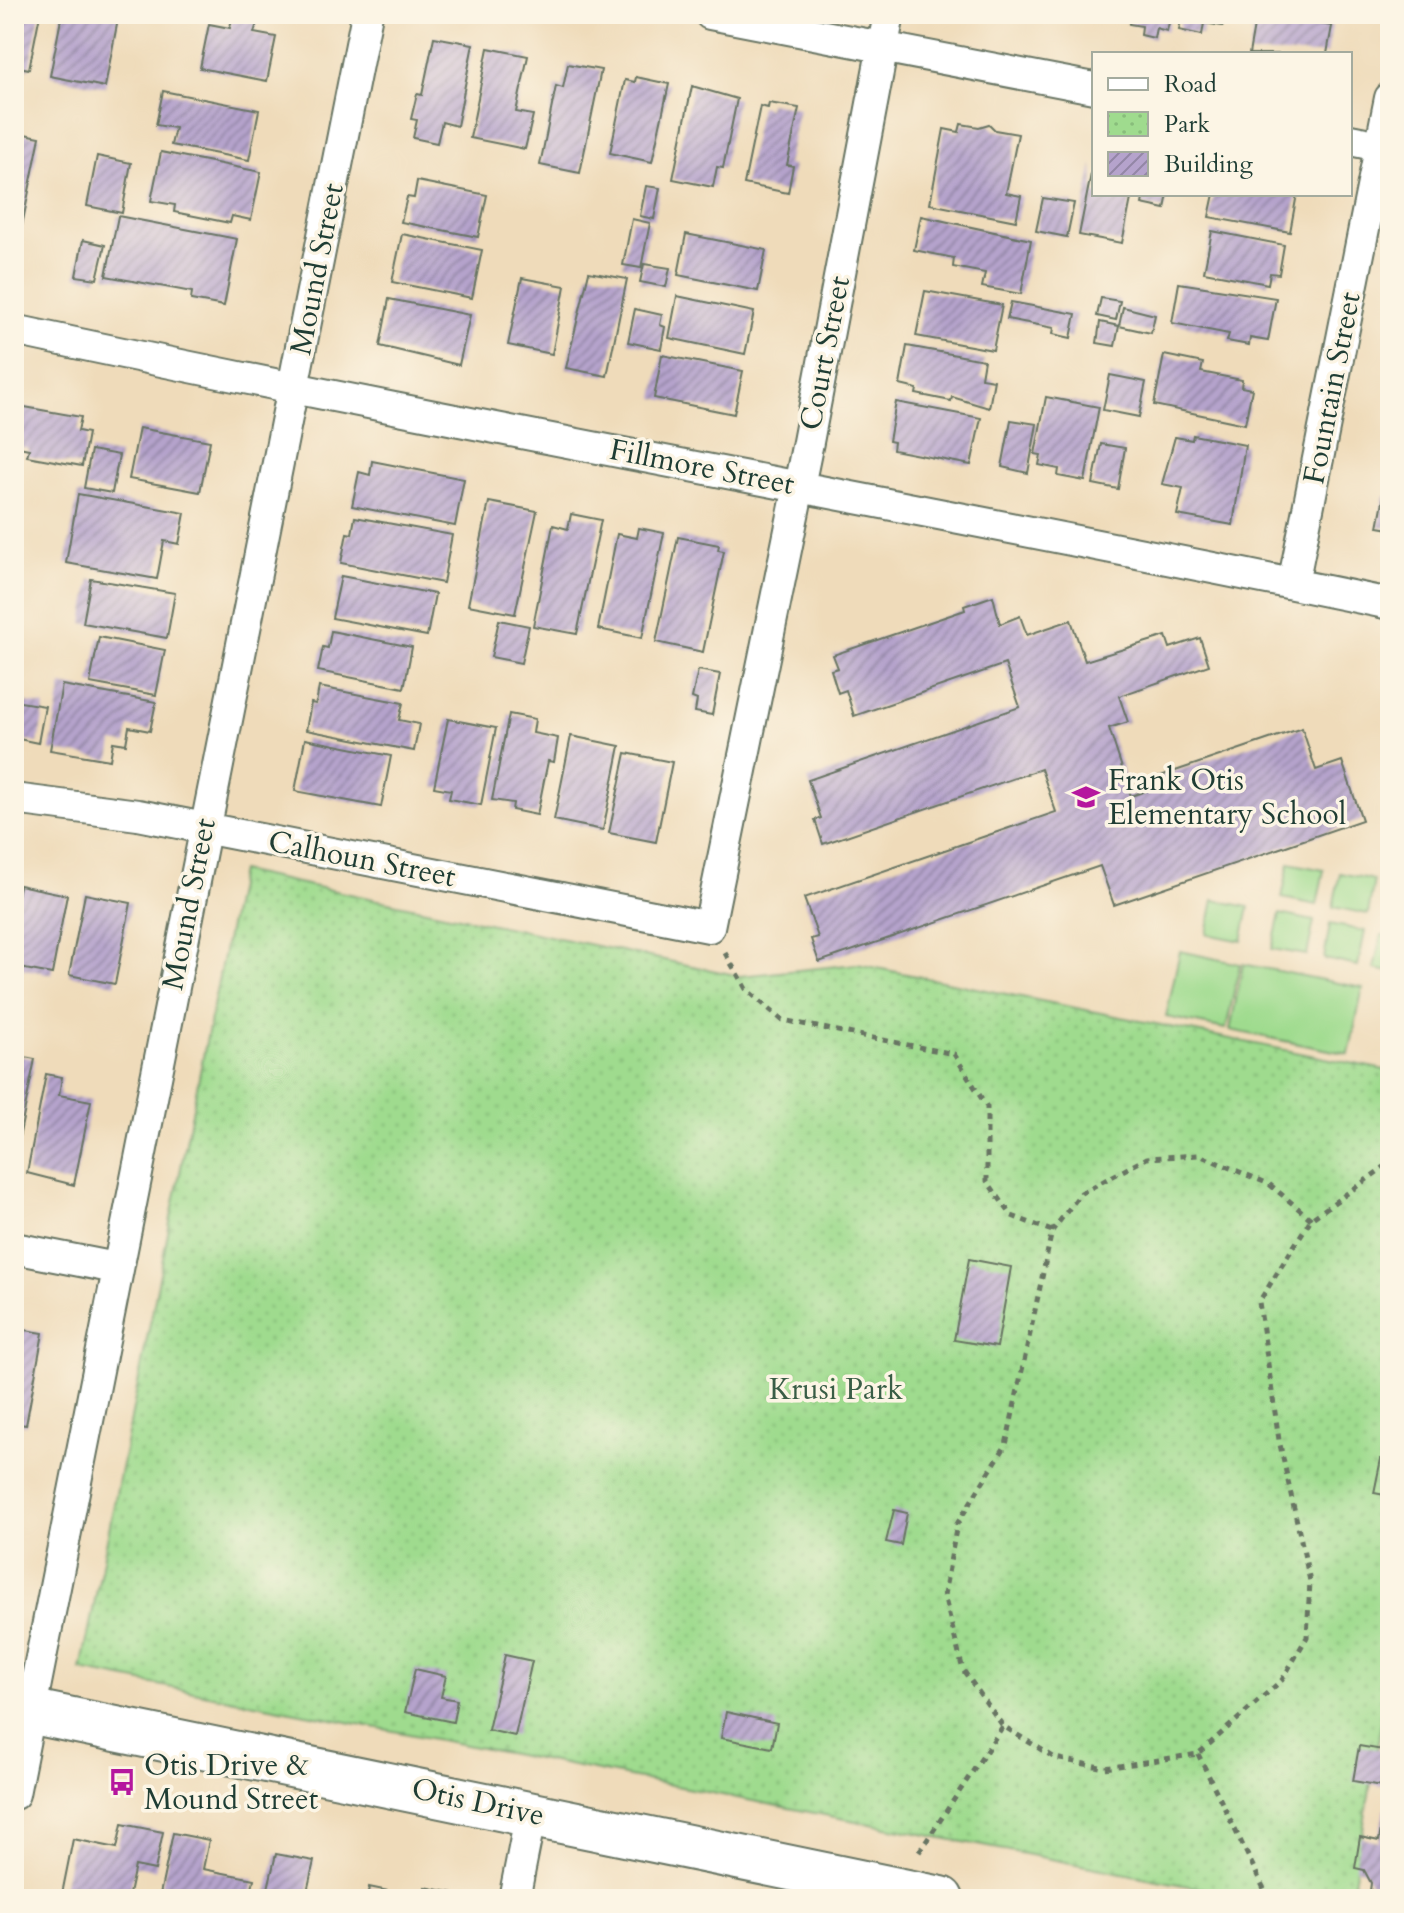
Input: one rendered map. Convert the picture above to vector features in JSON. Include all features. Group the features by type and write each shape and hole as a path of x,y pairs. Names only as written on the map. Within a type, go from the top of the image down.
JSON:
{"main road":[{"name":"Otis Drive","path":"21,1710 941,1899"}],"street":[{"name":"Mound Street","path":"14,1794 21,1710 116,1268 367,14"},
{"path":"710,14 1092,88"},
{"name":"Court Street","path":"709,927 799,485 889,14"},
{"name":"Fountain Street","path":"1293,584 1385,147 1390,98"},
{"path":"1352,140 1385,147"},
{"name":"Fillmore Street","path":"14,330 293,389 799,485 1390,604"},
{"name":"Calhoun Street","path":"14,799 138,815 709,927"},
{"path":"14,1248 116,1268"},
{"path":"514,1899 531,1813"}],"path":[{"path":"709,927 746,989 782,1020 954,1054 987,1107 987,1181 1012,1216 1052,1231"},
{"path":"1311,1219 1269,1184 1199,1155 1147,1158 1081,1193 1052,1231 1006,1445 957,1524 944,1595 963,1670 1003,1726 1055,1758 1105,1768 1198,1754 1282,1680 1307,1637 1310,1581 1279,1440 1259,1302 1311,1219 1390,1163"},
{"path":"895,1889 1003,1726"},
{"path":"1198,1754 1269,1899"}],"green space":[{"path":"1289,863 1324,870 1317,905 1282,898"},
{"name":"Krusi Park","path":"240,871 740,976 857,964 1390,1071 1390,1673 1351,1899 1255,1899 81,1670"},
{"path":"1340,873 1374,880 1368,914 1333,907"},
{"path":"1214,900 1249,907 1242,941 1207,934"},
{"path":"1280,914 1314,921 1307,955 1272,949"},
{"path":"1330,924 1365,931 1358,966 1324,959"},
{"path":"1381,935 1390,936 1390,972 1374,969"},
{"path":"1180,951 1240,964 1226,1029 1166,1017"},
{"path":"1243,964 1363,988 1349,1054 1230,1030"}],"building":[{"path":"14,14 40,14 29,69 14,66"},
{"path":"62,14 119,14 105,87 50,76"},
{"path":"1015,14 1055,14 1053,23"},
{"path":"1131,14 1171,14 1167,31 1156,28 1154,38 1141,35 1142,26 1129,24"},
{"path":"1182,14 1225,14 1223,26 1204,23 1202,35 1179,30"},
{"path":"1256,14 1332,26 1327,52 1249,52"},
{"path":"232,18 257,23 254,33 276,37 267,81 200,68 209,24 230,28"},
{"path":"434,37 473,44 457,126 442,122 437,143 413,138 417,120 411,119 417,94 422,95"},
{"path":"488,48 528,56 516,112 533,115 525,149 470,138"},
{"path":"568,64 601,70 580,173 540,165 556,86 563,88"},
{"path":"636,77 669,84 652,162 610,153 625,80 635,82"},
{"path":"692,86 737,99 723,168 717,167 713,187 673,179"},
{"path":"163,91 259,110 249,160 171,145 175,128 156,125"},
{"path":"769,103 799,108 787,165 793,166 788,193 744,184 760,106 768,108"},
{"path":"961,124 979,127 989,124 995,130 1018,134 1006,193 1021,196 1016,221 930,204 944,129 959,132"},
{"path":"14,132 40,137 15,260 14,260"},
{"path":"161,152 261,172 251,220 232,216 230,223 174,212 175,205 151,201"},
{"path":"97,156 131,163 122,213 87,206"},
{"path":"1092,169 1092,196 1132,196 1122,243 1079,235"},
{"path":"417,181 487,195 478,237 401,222 407,197 414,198"},
{"path":"646,186 660,188 654,219 640,216"},
{"path":"1144,196 1168,196 1165,209 1142,204"},
{"path":"1214,196 1297,196 1290,232 1209,217"},
{"path":"1043,198 1074,203 1067,237 1036,231"},
{"path":"118,216 237,239 224,306 191,300 192,292 106,276"},
{"path":"921,216 1031,240 1021,294 982,287 985,273 953,267 954,258 914,250"},
{"path":"632,219 650,223 641,268 623,265"},
{"path":"1212,231 1284,245 1279,274 1270,273 1268,284 1204,272"},
{"path":"402,234 482,250 472,298 392,282"},
{"path":"686,234 766,250 758,291 678,275"},
{"path":"83,240 105,245 97,279 76,276"},
{"path":"644,264 670,268 666,287 640,282"},
{"path":"589,272 627,279 607,376 566,368"},
{"path":"522,278 565,286 552,354 508,345"},
{"path":"1179,283 1276,298 1268,341 1250,338 1249,345 1227,341 1229,334 1172,323"},
{"path":"925,291 1002,305 993,350 916,336"},
{"path":"677,296 754,312 745,354 669,338"},
{"path":"1101,298 1120,301 1116,320 1097,316"},
{"path":"389,299 470,315 459,365 380,346"},
{"path":"1011,302 1076,314 1071,338 1053,334 1054,328 1007,319"},
{"path":"1123,307 1155,315 1151,333 1119,326"},
{"path":"635,309 662,315 660,325 665,327 661,349 628,342"},
{"path":"1100,322 1119,326 1115,346 1097,343"},
{"path":"907,346 984,360 981,378 994,380 989,408 952,397 951,401 916,394 917,389 900,385"},
{"path":"662,355 743,371 734,414 654,398"},
{"path":"1164,355 1203,363 1201,372 1242,380 1241,387 1252,389 1245,424 1154,405"},
{"path":"1110,375 1146,382 1139,417 1103,410"},
{"path":"1046,397 1099,407 1085,481 1058,476 1059,469 1039,465 1041,455 1035,454"},
{"path":"896,402 981,418 971,465 893,450 894,442 889,441"},
{"path":"19,406 81,417 78,431 88,433 82,466 27,456 29,449 14,446"},
{"path":"1011,420 1037,424 1028,473 1002,467"},
{"path":"139,428 210,441 200,492 129,479"},
{"path":"1193,435 1245,445 1233,525 1177,515 1183,488 1162,484 1175,437 1192,440"},
{"path":"1101,444 1125,448 1118,489 1093,484"},
{"path":"91,450 119,455 112,493 84,488"},
{"path":"372,461 464,479 455,526 352,506 359,472 370,475"},
{"path":"78,494 185,513 179,544 164,541 157,579 66,563"},
{"path":"1384,496 1390,497 1390,529 1378,527"},
{"path":"489,502 537,511 515,614 468,605"},
{"path":"571,514 601,520 577,634 533,626 553,525 568,529"},
{"path":"355,517 452,535 443,583 341,563 347,533 352,534"},
{"path":"639,528 664,533 642,638 598,629 617,534 637,538"},
{"path":"678,537 719,545 718,550 724,551 703,652 656,642"},
{"path":"341,576 435,594 427,636 332,618"},
{"path":"91,579 175,593 167,638 83,623"},
{"path":"993,596 1000,624 1020,616 1027,635 1071,620 1085,661 1166,636 1170,648 1200,638 1209,665 1119,696 1128,722 1109,728 1131,796 1146,791 1143,782 1302,728 1316,770 1342,761 1362,820 1114,905 1100,866 819,962 811,939 818,937 804,898 1056,812 1041,769 823,844 815,820 821,818 808,780 1020,707 1005,664 854,716 846,690 838,693 831,670 838,668 833,655 965,610 964,606"},
{"path":"499,620 529,626 521,663 491,657"},
{"path":"331,631 412,647 404,688 318,671 323,647 328,648"},
{"path":"99,637 165,650 156,695 90,683"},
{"path":"698,670 720,674 712,715 695,712 697,700 692,698"},
{"path":"62,685 156,702 150,731 129,727 126,744 113,742 110,760 50,750"},
{"path":"319,687 403,703 399,720 419,724 414,751 306,730 311,703 316,704"},
{"path":"14,701 45,706 38,743 14,738"},
{"path":"509,714 535,719 533,733 558,738 554,762 548,761 537,815 512,810 513,803 492,800"},
{"path":"448,719 496,728 481,805 449,799 451,790 434,787"},
{"path":"571,736 620,746 603,830 554,820"},
{"path":"305,739 391,756 381,807 295,791"},
{"path":"626,753 672,762 656,842 609,833"},
{"path":"19,885 67,895 52,974 14,967 14,912"},
{"path":"85,894 131,903 115,984 69,975"},
{"path":"14,1055 35,1059 15,1158 14,1158"},
{"path":"46,1074 62,1077 59,1095 91,1101 74,1185 27,1173"},
{"path":"969,1259 1011,1267 997,1347 954,1340"},
{"path":"14,1328 43,1333 26,1425 14,1423"},
{"path":"1381,1459 1390,1460 1390,1496 1374,1493"},
{"path":"894,1510 907,1513 901,1545 886,1542"},
{"path":"505,1655 532,1661 515,1736 488,1730"},
{"path":"415,1669 446,1676 441,1697 457,1700 453,1722 405,1712"},
{"path":"726,1712 777,1723 772,1748 721,1738"},
{"path":"1359,1746 1389,1751 1382,1786 1353,1781"},
{"path":"1384,1809 1390,1810 1390,1894 1370,1891 1371,1883 1364,1870 1355,1868 1360,1837 1379,1841"},
{"path":"122,1824 163,1832 155,1870 135,1866 128,1899 61,1899 73,1839 117,1848"},
{"path":"173,1833 209,1840 203,1869 254,1879 250,1899 159,1899"},
{"path":"276,1854 314,1861 306,1896 314,1899 275,1899 276,1894 267,1893"},
{"path":"369,1887 422,1898 422,1899 367,1899"},
{"path":"425,1887 454,1893 452,1899 422,1899"}],"place":[{"name":"Frank Otis Elementary School","path":"1086,797"},
{"name":"Otis Drive & Mound Street","path":"122,1782"}]}
